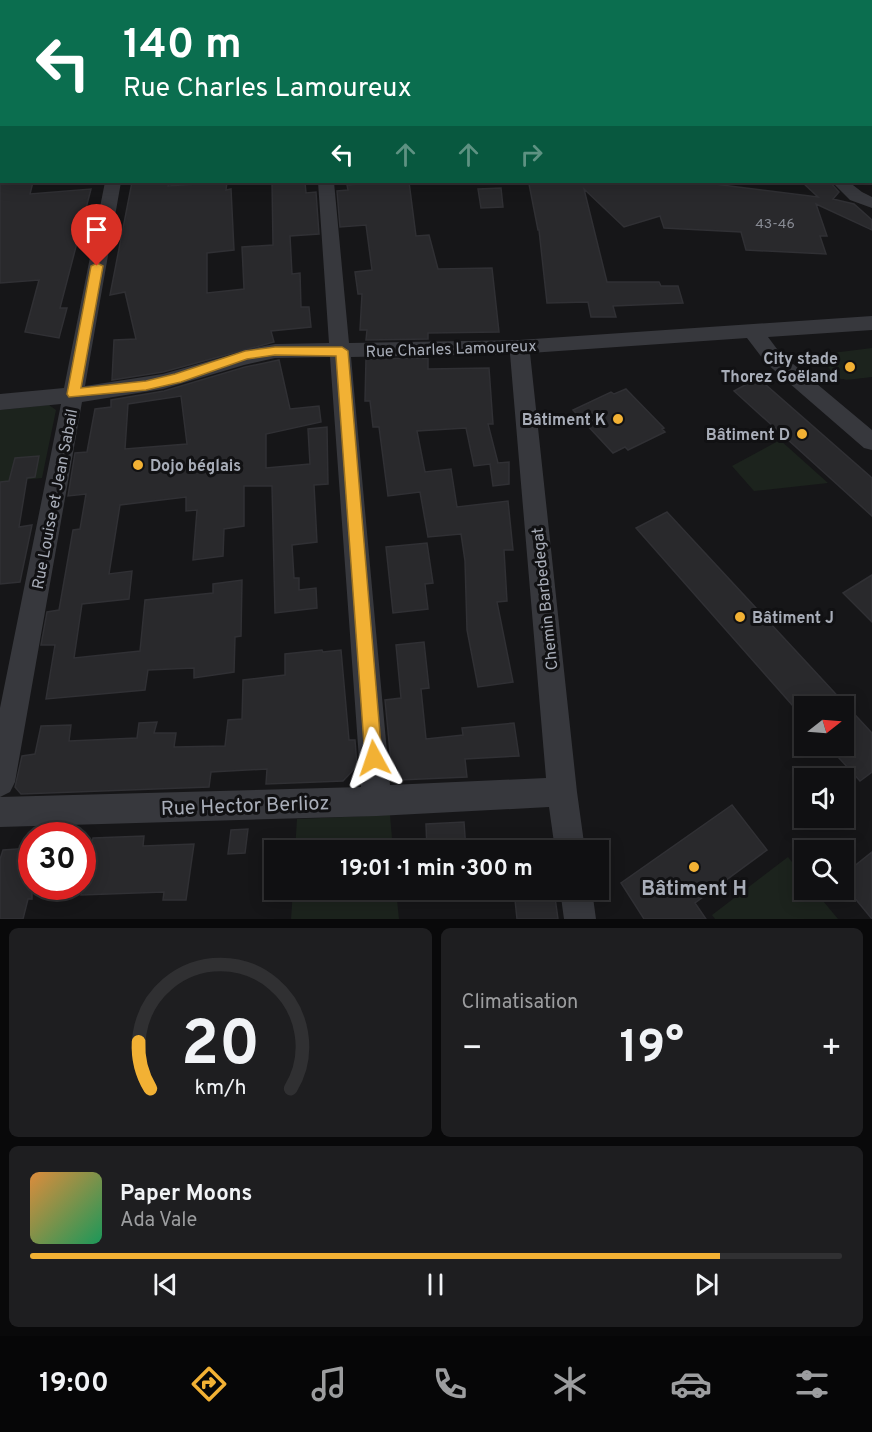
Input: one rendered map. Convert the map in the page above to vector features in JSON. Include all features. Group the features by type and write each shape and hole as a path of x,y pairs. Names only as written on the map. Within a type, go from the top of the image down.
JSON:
{"street":[{"name":"Rue Louise et Jean Sabail","path":"0,782 113,183"},
{"path":"326,183 342,351 377,801"},
{"path":"841,183 856,195 872,203"},
{"path":"856,195 867,183"},
{"name":"Rue Charles Lamoureux","path":"0,402 157,383 245,355 275,351 519,347 872,323"},
{"path":"753,332 773,358 872,442"},
{"name":"Chemin Barbedegat","path":"519,347 569,840"},
{"name":"Rue Hector Berlioz","path":"0,812 377,801 562,792"},
{"path":"577,900 580,919"}],"shaded area":[{"name":"City stade Thorez Goëland","path":"872,348 872,377 841,379 832,373 822,357 824,354"},
{"path":"49,405 56,410 42,478 0,482 0,410"},
{"path":"780,440 828,483 754,491 732,466"},
{"path":"390,815 392,840 296,840 297,819"},
{"path":"788,857 794,864 794,900 822,900 838,919 715,919 712,915"},
{"path":"292,900 397,900 399,919 291,919"}],"building":[{"path":"0,183 33,183 30,194 91,189 60,308 67,308 59,338 25,332 39,280 0,283"},
{"path":"132,183 169,183 168,186 227,183 226,190 231,189 234,250 207,253 207,293 244,289 242,247 273,245 272,183 305,183 306,193 316,192 319,234 290,236 292,274 300,273 301,307 309,307 311,327 271,331 274,342 163,372 112,380 114,340 136,339 125,292 110,295"},
{"path":"409,183 416,236 429,235 438,269 492,268 499,332 428,333 428,339 366,340 367,330 360,330 362,294 358,294 355,272 372,270 366,225 340,227 337,191 348,190 347,185"},
{"path":"706,183 818,197 803,183 831,183 839,192 833,199 854,204 872,220 872,230 816,204 827,236 820,236 826,254 746,250 741,232 664,228 660,216 624,227 584,189 607,282 659,282 661,286 678,286 683,303 613,306 616,317 591,317 588,302 547,303 539,230 529,184"},
{"path":"501,188 503,207 481,208 478,189"},
{"path":"428,358 428,369 489,368 493,424 488,424 498,463 509,462 509,484 493,486 490,464 474,466 466,428 417,431 425,472 451,469 457,507 508,501 513,550 504,550 507,601 497,602 513,682 478,687 467,630 465,561 461,534 428,537 420,492 388,496 379,427 373,427 370,401 365,401 366,359"},
{"path":"279,360 290,409 319,406 321,422 266,434 266,468 310,464 308,429 327,427 328,484 314,485 317,542 292,545 294,578 299,578 299,590 316,588 317,608 275,613 272,486 244,486 244,526 224,529 223,556 193,560 197,510 186,511 186,497 120,505 109,574 132,571 129,599 82,604 74,658 140,651 145,600 213,593 213,584 242,580 241,636 235,637 234,672 194,678 194,668 148,670 145,690 46,699 55,645 41,645 47,612 59,610 73,530 80,529 86,494 68,496 75,453 87,452 95,409 111,407 111,400 164,391 245,367","holes":["181,396 187,444 125,449 128,404"]},
{"name":"Bâtiment D","path":"758,378 872,478 872,516 734,391"},
{"name":"Bâtiment K","path":"626,389 664,428 662,429 665,432 628,450 625,447 613,453 573,410 611,392 614,394"},
{"path":"39,456 35,477 27,478 19,527 32,525 20,582 0,584 0,482 9,481 15,458"},
{"name":"Bâtiment J","path":"667,512 838,696 794,696 793,706 636,528"},
{"path":"427,543 433,583 425,584 428,609 393,613 386,547"},
{"path":"872,575 872,622 843,593"},
{"path":"424,642 429,688 421,689 426,739 463,735 462,728 514,723 519,756 465,759 467,777 399,780 392,773 385,700 401,698 396,645"},
{"path":"322,650 323,652 341,650 349,740 355,740 357,766 343,781 266,784 267,769 211,772 209,787 21,794 15,787 22,756 35,754 41,726 71,725 69,741 137,738 139,723 157,722 154,733 176,733 174,747 225,746 228,720 242,719 243,680 285,675 285,654"},
{"name":"Bâtiment J","path":"854,714 872,733 872,772 860,781 854,774 854,768 848,768 837,756 854,756"},
{"name":"Bâtiment H","path":"732,805 767,850 695,903 706,919 644,919 621,883"},
{"path":"464,822 465,840 427,840 426,824"},
{"path":"248,829 245,853 228,854 231,830"},
{"path":"144,836 143,846 194,844 186,900 163,900 164,892 96,894 96,838"},
{"path":"18,849 18,900 28,900 23,919 0,919 0,859 3,850"},
{"path":"872,852 872,919 854,897 854,866"},
{"path":"515,900 555,900 558,919 517,919"}],"place":[{"name":"City stade Thorez Goëland","path":"850,367"},
{"name":"Bâtiment K","path":"618,419"},
{"name":"Bâtiment D","path":"802,434"},
{"name":"Dojo béglais","path":"138,465"},
{"name":"Bâtiment J","path":"740,617"},
{"name":"Bâtiment H","path":"694,867"}],"route":[{"path":"97,266 73,394 146,385 177,378 245,355 275,351 342,351 374,758"}]}
